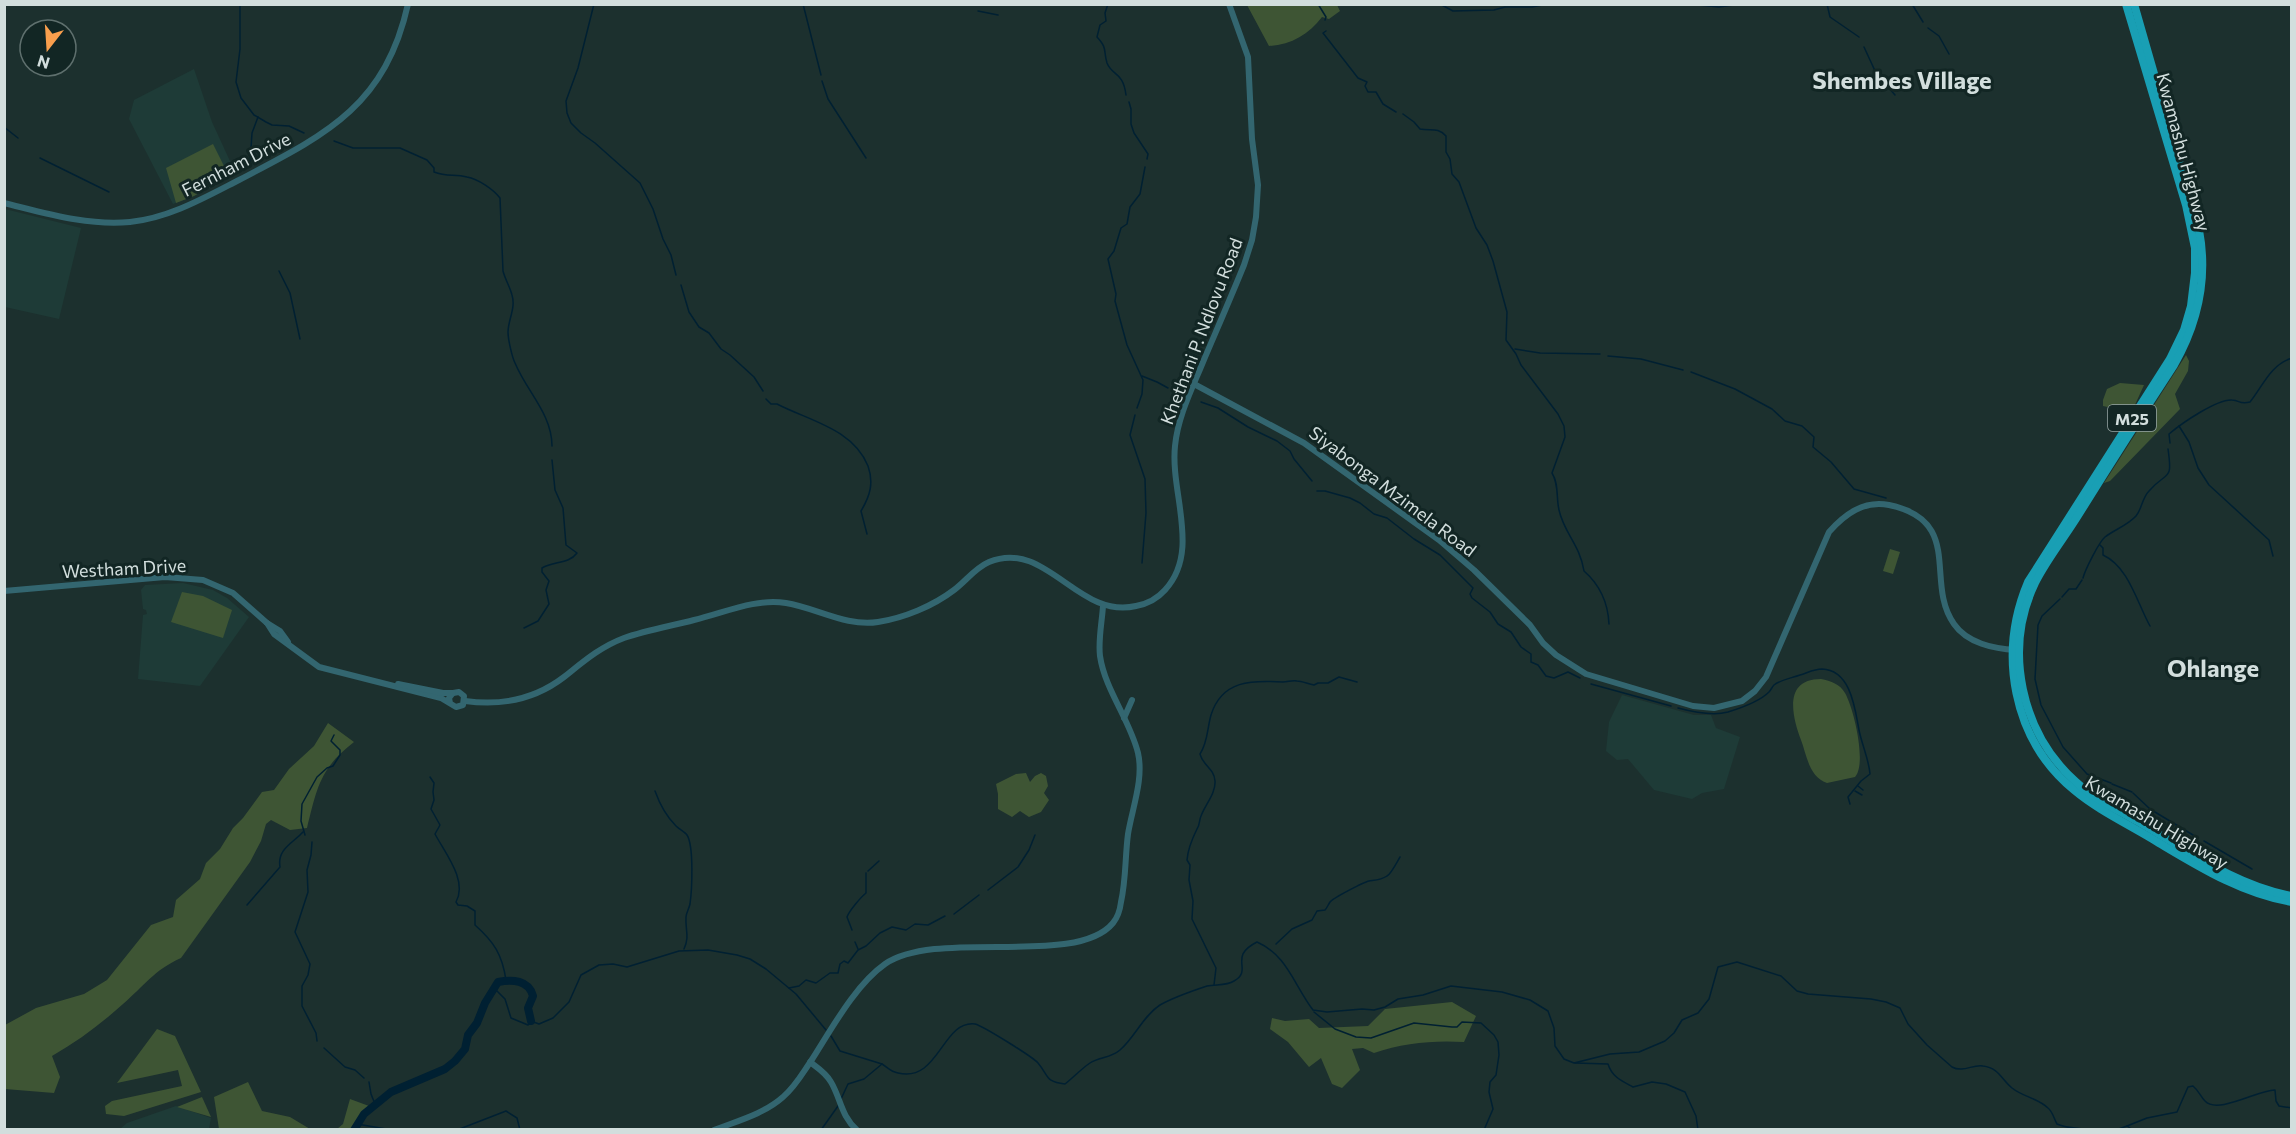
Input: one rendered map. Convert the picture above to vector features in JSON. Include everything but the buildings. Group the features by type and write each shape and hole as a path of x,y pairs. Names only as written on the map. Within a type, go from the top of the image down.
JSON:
{"main road":[{"name":"Kwamashu Highway","path":"2126,4 2190,220 2196,261 2193,295 2184,330 2170,359 2028,582 2017,613 2014,686 2026,725 2044,759 2072,789 2094,806 2225,880 2264,896 2292,902"},
{"name":"Kwamashu Highway","path":"2134,4 2199,230 2203,263 2199,301 2188,338 2174,365 2035,583 2016,650 2021,682 2032,722 2052,756 2077,784 2098,799 2222,871 2259,887 2292,896"}],"street":[{"name":"Fernham Drive","path":"4,202 61,217 113,223 152,218 189,205 310,142 354,110 369,92 390,58 401,32 408,4"},
{"name":"Khethani P. Ndlovu Road","path":"465,701 491,704 525,698 544,690 594,653 612,643 751,604 786,603 863,623 895,618 943,598 981,567 996,560 1025,561 1036,564 1085,597 1103,606 1130,608 1154,600 1167,588 1178,570 1183,548 1175,477 1175,444 1179,421 1244,265 1257,217 1258,185 1252,139 1249,63 1229,4"},
{"name":"Siyabonga Mzimela Road","path":"1194,384 1304,443 1439,540 1474,570 1556,655 1572,667 1596,678 1704,708 1723,707 1742,700 1755,691 1766,677 1829,532 1847,514 1856,509 1877,504 1906,510 1929,528 1940,552 1944,604 1954,625 1961,632 1986,645 2016,650"},
{"name":"Westham Drive","path":"4,591 165,577 192,578 215,584 232,593 280,631 291,646 308,661 324,669 441,698 450,703"},
{"path":"714,1130 765,1110 794,1086 862,985 896,958 910,952 933,949 1056,944 1089,938 1104,932 1115,921 1120,909 1139,761 1100,654 1103,606"},
{"name":"Westham Drive","path":"388,684 453,693"},
{"path":"453,693 461,693 465,701 458,707 450,703 450,696 453,693"},
{"path":"1124,718 1132,700"},
{"path":"810,1062 829,1079 841,1109 857,1130"}],"shaded area":[{"path":"194,69 212,122 235,172 194,196 173,204 129,119 134,100"},
{"path":"5,209 81,228 59,319 5,307"},
{"path":"183,583 213,590 227,598 249,617 200,686 138,679 143,615 147,614 143,609 141,590 145,585"},
{"path":"1622,695 1694,715 1711,715 1716,728 1740,737 1724,789 1702,793 1692,799 1654,790 1628,759 1617,760 1606,751 1609,722"},
{"path":"176,1106 211,1118 209,1129 120,1129 127,1123"}],"green space":[{"path":"1247,5 1337,5 1340,11 1329,19 1322,17 1311,29 1299,37 1269,46"},
{"path":"213,144 229,176 194,196 176,203 166,168"},
{"path":"2186,355 2189,361 2188,371 2175,394 2180,409 2110,481 2104,483"},
{"path":"2120,383 2144,385 2134,407 2121,424 2115,420 2112,408 2103,406 2107,389"},
{"path":"1890,549 1900,552 1893,574 1883,571"},
{"path":"182,592 203,596 232,610 223,638 171,622"},
{"path":"1821,679 1841,687 1849,701 1858,736 1860,761 1855,777 1827,783 1812,771 1793,710 1793,700 1801,685"},
{"path":"328,723 354,742 327,770 317,790 307,828 290,830 271,820 266,824 261,841 250,862 181,958 156,973 98,1025 52,1056 60,1077 54,1093 5,1089 5,1025 36,1008 84,994 107,980 151,925 173,917 176,900 200,879 206,863 220,849 233,828 262,792 274,790 289,769 314,746"},
{"path":"1026,773 1030,782 1041,773 1046,776 1048,786 1044,793 1049,800 1041,812 1029,817 1020,811 1012,817 998,809 996,784 1016,774"},
{"path":"1452,1002 1476,1016 1464,1042 1419,1043 1374,1053 1363,1048 1352,1049 1360,1070 1342,1088 1332,1084 1321,1058 1309,1067 1288,1042 1270,1029 1272,1018 1285,1021 1309,1019 1319,1028 1368,1026 1385,1009"},
{"path":"157,1029 175,1036 201,1092 124,1116 106,1114 105,1106 112,1101 182,1086 178,1070 117,1083"},
{"path":"248,1082 262,1111 290,1117 310,1129 219,1129 214,1097"},
{"path":"202,1097 211,1117 177,1107"},
{"path":"350,1099 369,1106 360,1115 352,1129 337,1129 343,1124"}],"waterway":[{"path":"240,4 240,49 236,82 241,98 254,115 266,122 272,125 289,126 304,133"},
{"path":"594,4 578,68 566,101 567,113 571,123 581,133 640,183 653,209 671,255 676,275"},
{"path":"803,4 821,75"},
{"path":"1108,4 1105,13 1106,21 1100,25 1097,37 1104,47 1107,63 1120,78 1126,95"},
{"path":"1318,4 1326,17 1325,20"},
{"path":"1440,4 1453,11 1494,10 1548,4"},
{"path":"1688,4 1719,7 1741,4"},
{"path":"1827,4 1830,17 1859,37"},
{"path":"1912,4 1923,22"},
{"path":"978,11 998,15"},
{"path":"1928,28 1939,36 1949,54"},
{"path":"1326,31 1323,33 1358,78 1367,82 1365,86 1368,92 1376,92 1383,104 1396,112"},
{"path":"1864,47 1876,73 1895,95"},
{"path":"822,81 828,99 866,158"},
{"path":"1129,102 1131,124 1134,133 1148,154 1147,159"},
{"path":"1403,114 1420,129 1437,130 1446,136 1446,152 1450,159 1452,174 1459,182 1476,228 1487,245 1493,261 1507,312 1506,340 1564,426 1565,437 1552,473 1559,510 1564,526 1579,554 1584,571 1595,582 1602,594 1609,624"},
{"path":"250,163 252,133 258,117"},
{"path":"4,127 18,138"},
{"path":"334,141 353,148 400,148 427,160 434,168 434,172 471,178 489,188 500,198 503,271 513,300 508,332 510,348 520,374 548,424 552,446"},
{"path":"40,158 109,192"},
{"path":"1137,408 1142,394 1143,380 1127,345 1115,301 1116,294 1108,259 1114,251 1121,228 1127,224 1130,207 1140,194 1145,167"},
{"path":"279,271 290,293 300,339"},
{"path":"681,285 689,312 699,327 709,333 721,349 754,377 763,391"},
{"path":"1515,349 1540,353 1600,354"},
{"path":"1608,356 1641,359 1683,370"},
{"path":"2170,443 2169,434 2209,407 2226,401 2250,402 2272,371 2284,361 2292,358"},
{"path":"1691,372 1735,389 1772,409 1785,421 1802,426 1814,437 1813,447 1831,462 1854,489 1886,498"},
{"path":"1142,376 1168,388"},
{"path":"766,399 771,404 777,404 829,428 852,443 861,453 871,478 869,495 861,511 867,534"},
{"path":"1201,402 1218,408 1248,427 1277,441 1290,451 1312,481"},
{"path":"1135,415 1130,435 1145,479 1146,513 1142,563"},
{"path":"2179,426 2189,442 2198,468 2209,485 2269,540 2273,556"},
{"path":"2083,578 2102,540 2136,516 2147,494 2169,472 2168,449"},
{"path":"524,628 538,621 549,604 546,590 549,581 542,572 542,568 566,561 577,553 566,545 563,508 555,490 552,460"},
{"path":"1317,491 1325,491 1360,503 1374,514 1387,518 1440,555 1473,588 1470,594 1472,598 1490,612 1498,624 1511,632 1521,647 1531,654 1531,662 1538,665 1546,676 1554,678 1568,672 1580,678"},
{"path":"2100,545 2103,548 2103,555 2112,561 2126,577 2150,626"},
{"path":"2062,597 2069,589 2076,589 2082,580"},
{"path":"2060,599 2042,616 2038,625 2035,679 2041,705 2063,747 2087,774 2111,783"},
{"path":"1678,708 1710,714 1728,712 1760,699 1774,685 1783,680 1816,670 1832,671 1839,676 1850,692 1870,774 1848,797 1850,804"},
{"path":"1214,985 1216,968 1192,919 1190,865 1187,860 1190,844 1215,785 1213,773 1200,754 1205,745 1216,703 1230,689 1249,682 1301,681 1314,685 1328,683 1339,677 1357,682"},
{"path":"1591,684 1671,706"},
{"path":"305,835 301,821 302,804 317,777 333,766 340,755 340,750 331,741 334,735"},
{"path":"430,777 434,783 434,800 431,809 440,825 435,834 457,876 459,894 456,902 458,905 467,906 475,911 475,925 496,949 506,980"},
{"path":"2112,784 2132,792"},
{"path":"1858,786 1863,790"},
{"path":"655,791 669,818 687,835 691,848 690,904 686,915 687,937 684,949"},
{"path":"1855,791 1862,795"},
{"path":"2133,793 2150,809 2193,835"},
{"path":"247,905 280,867 283,851 303,832"},
{"path":"988,890 1018,867 1035,835"},
{"path":"2204,841 2252,869"},
{"path":"312,842 307,870 308,892 295,932 310,964 308,975 302,986 302,1006 316,1033 317,1041"},
{"path":"1276,944 1292,929 1312,920 1317,911 1325,910 1337,897 1366,882 1387,876 1400,857"},
{"path":"868,871 879,861"},
{"path":"852,930 847,917 866,893 866,873"},
{"path":"954,914 979,895"},
{"path":"789,988 799,986 806,980 816,983 830,973 838,973 840,964 844,961 848,963 858,950 892,927 906,930 915,924 928,925 945,916"},
{"path":"855,942 858,949"},
{"path":"882,1064 891,1071 912,1074 923,1069 932,1061 955,1031 964,1025 975,1024 1034,1060 1048,1078 1065,1084 1090,1063 1113,1055 1120,1050 1160,1005 1207,986 1231,983 1240,977 1244,953 1257,942 1276,955 1283,963 1313,1010 1327,1012 1374,1010 1385,1007 1398,999 1423,995 1451,986 1502,992 1530,1000 1548,1011 1554,1028 1555,1046 1564,1059 1574,1063 1610,1054 1639,1052 1665,1041 1674,1033 1682,1020 1698,1013 1709,999 1718,967 1737,962 1781,976 1797,991 1808,994 1871,999 1900,1008 1908,1024 1952,1067 1960,1069 1979,1066 1993,1069 2016,1091 2048,1108 2057,1124 2088,1130"},
{"path":"493,992 496,990 505,999 511,1018 528,1025 531,1021 539,1024 553,1018 569,1002 581,975 599,965 613,964 627,967 679,951 708,950 750,959 766,969 796,994 826,1030"},
{"path":"354,1130 364,1114 391,1092 445,1069 455,1061 465,1049 468,1035 477,1023 485,1003 498,982 514,981 528,987 533,996 528,1008 531,1021"},
{"path":"1314,1012 1335,1029 1356,1037 1371,1038 1414,1023 1452,1027 1457,1027 1462,1022 1481,1023 1498,1042 1499,1055 1496,1075 1490,1082 1489,1092 1493,1109 1484,1130"},
{"path":"831,1036 840,1051 882,1064 864,1079 848,1084 841,1099"},
{"path":"324,1048 345,1067 355,1070 364,1078"},
{"path":"1575,1063 1608,1064 1621,1081 1633,1087 1652,1082 1666,1084 1685,1092 1696,1116 1698,1130"},
{"path":"369,1082 375,1104"},
{"path":"2127,1126 2147,1118 2177,1112 2188,1087 2193,1086 2211,1105 2229,1103 2275,1090 2279,1106 2292,1108"},
{"path":"821,1130 838,1106"},
{"path":"457,1130 506,1111 517,1118 520,1130"},
{"path":"357,1124 392,1130"},
{"path":"2116,1130 2127,1126 2133,1130"},
{"path":"425,1130 446,1129"}],"district":[{"name":"Shembes Village","path":"1902,79"},
{"name":"Ohlange","path":"2213,667"}]}
